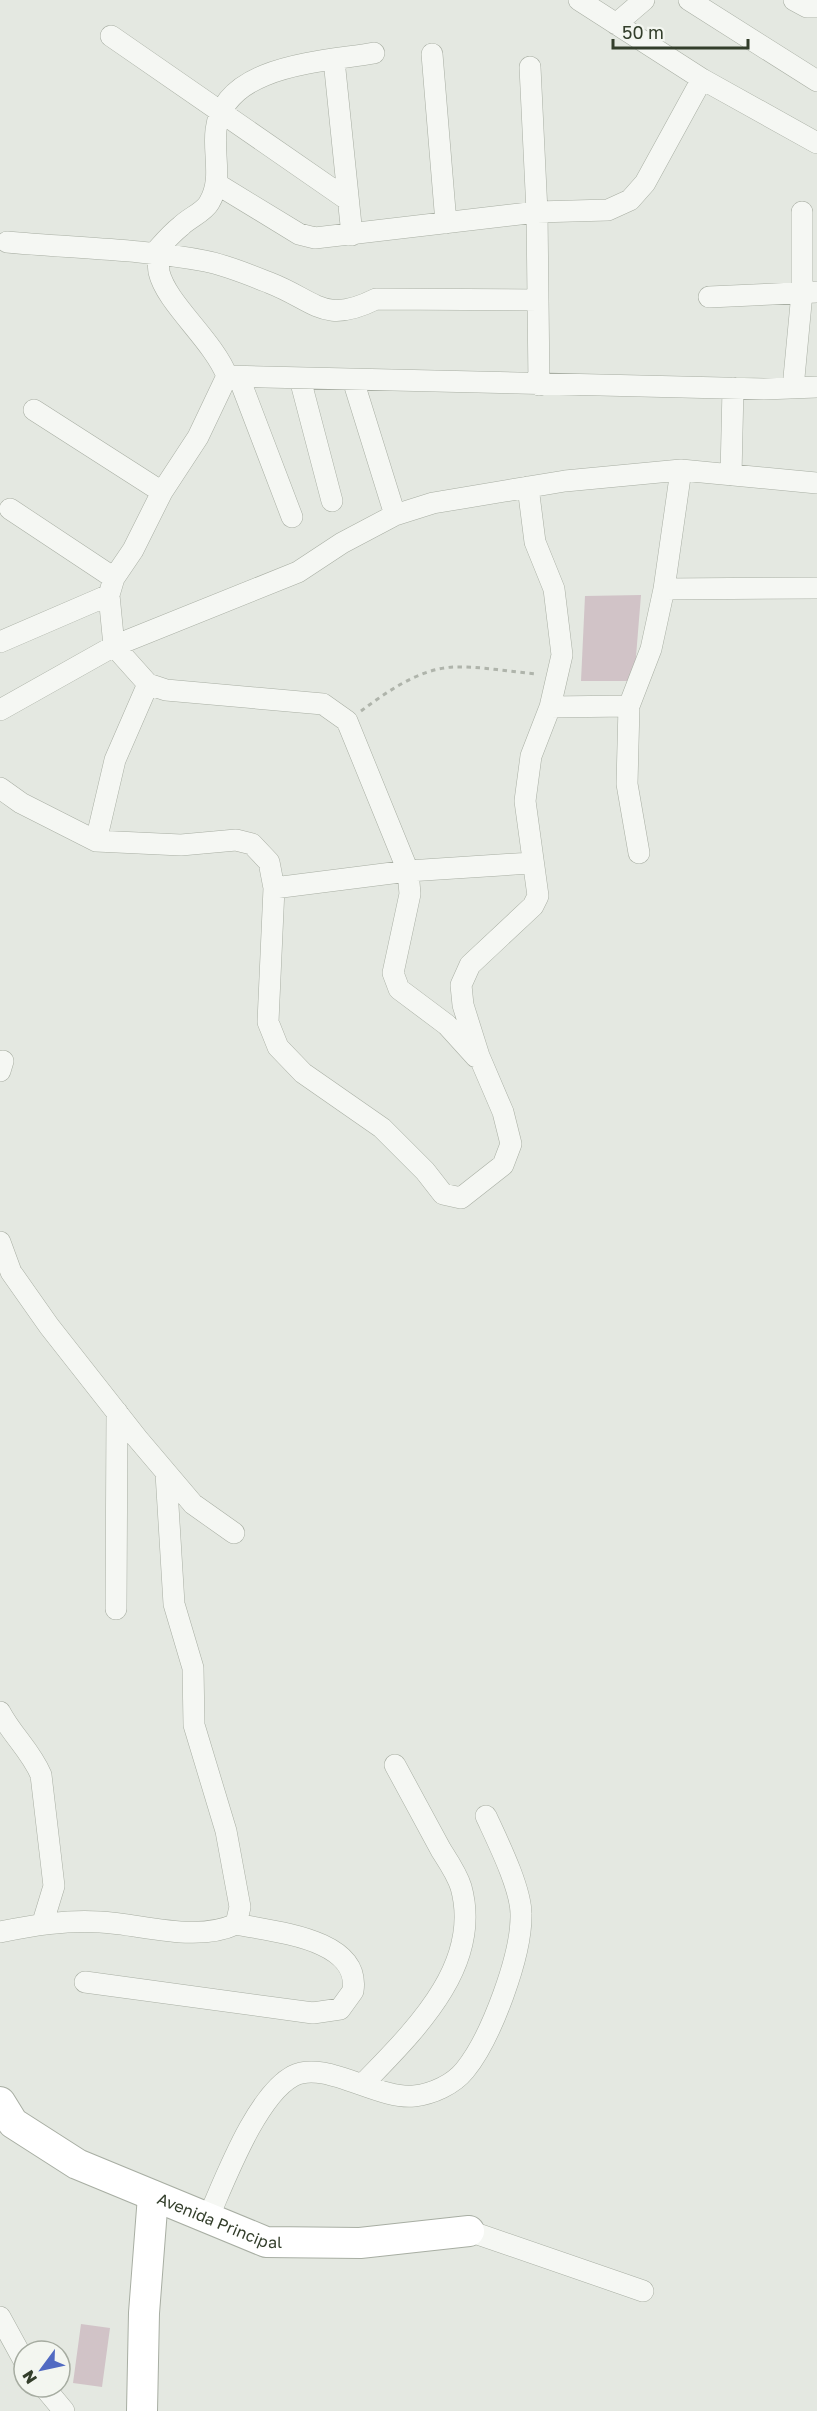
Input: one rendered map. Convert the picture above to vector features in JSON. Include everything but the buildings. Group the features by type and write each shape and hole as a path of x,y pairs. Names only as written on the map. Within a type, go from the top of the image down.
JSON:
{"street":[{"path":"579,0 702,79 817,142"},
{"path":"616,24 644,0"},
{"path":"688,0 817,81"},
{"path":"794,0 807,7 817,7"},
{"path":"111,36 222,115 348,200"},
{"path":"292,518 233,377 166,288 159,272 158,249 180,226 209,204 217,184 216,129 226,104 243,86 269,72 374,53"},
{"path":"432,54 446,223"},
{"path":"334,60 352,235"},
{"path":"530,67 537,212 539,385"},
{"path":"217,184 299,234 315,238 537,212 608,210 630,200 645,183 702,79"},
{"path":"793,388 809,292 802,212"},
{"path":"8,243 206,261 272,284 313,306 334,311 356,309 376,299 538,300"},
{"path":"710,297 809,292"},
{"path":"233,377 539,385 817,387"},
{"path":"233,377 162,492 133,550 111,587 114,646 148,684 166,690 199,695 323,704 347,720 408,871 410,894 393,973 399,989 447,1025 483,1064"},
{"path":"300,379 332,501"},
{"path":"353,380 395,515"},
{"path":"731,475 733,388"},
{"path":"34,410 162,492"},
{"path":"639,853 627,784 628,706 651,649 664,588 681,470"},
{"path":"0,710 114,646 298,572 342,543 395,515 433,503 616,475 681,470 817,483"},
{"path":"0,788 21,802 96,841 181,845 236,840 252,844 269,862 274,888 268,1022 278,1047 303,1073 382,1128 425,1171 442,1194 461,1198 475,1190 503,1165 511,1144 502,1112 463,1005 461,986 470,965 533,906 538,896 531,863 525,801 531,756 550,706 562,655 554,589 535,542 528,487"},
{"path":"10,509 111,587"},
{"path":"4,636 111,587"},
{"path":"664,588 817,588"},
{"path":"96,841 115,760 148,684"},
{"path":"550,706 628,706"},
{"path":"274,888 408,871 531,863"},
{"path":"0,1242 10,1272 49,1326 166,1473 193,1504 234,1533"},
{"path":"116,1609 117,1412"},
{"path":"166,1473 174,1604 193,1668 194,1725 228,1842 240,1907 236,1924"},
{"path":"0,1712 9,1730 34,1758 42,1775 54,1886 43,1923"},
{"path":"364,2083 415,2030 453,1971 464,1932 465,1916 460,1884 395,1765"},
{"path":"208,2218 238,2150 266,2102 281,2084 309,2070 364,2083 385,2095 400,2097 429,2093 443,2088 465,2070 494,2020 513,1966 522,1913 509,1871 486,1816"},
{"path":"0,1932 43,1923 100,1922 188,1931 220,1931 236,1924 290,1935 332,1949 340,1954 352,1970 353,1992 340,2009 313,2013 85,1982"},
{"name":"Avenida Principal","path":"4,2118 77,2164 266,2242 360,2243 469,2230"},
{"path":"142,2411 144,2313 153,2196"},
{"path":"469,2230 643,2291"},
{"path":"0,2318 12,2340"},
{"path":"54,2399 64,2411"}],"path":[{"path":"347,720 393,687 421,675 453,667 557,676"}],"shaded area":[{"path":"641,595 634,681 581,681 585,596"},
{"path":"81,2324 110,2328 102,2387 73,2383"}]}
